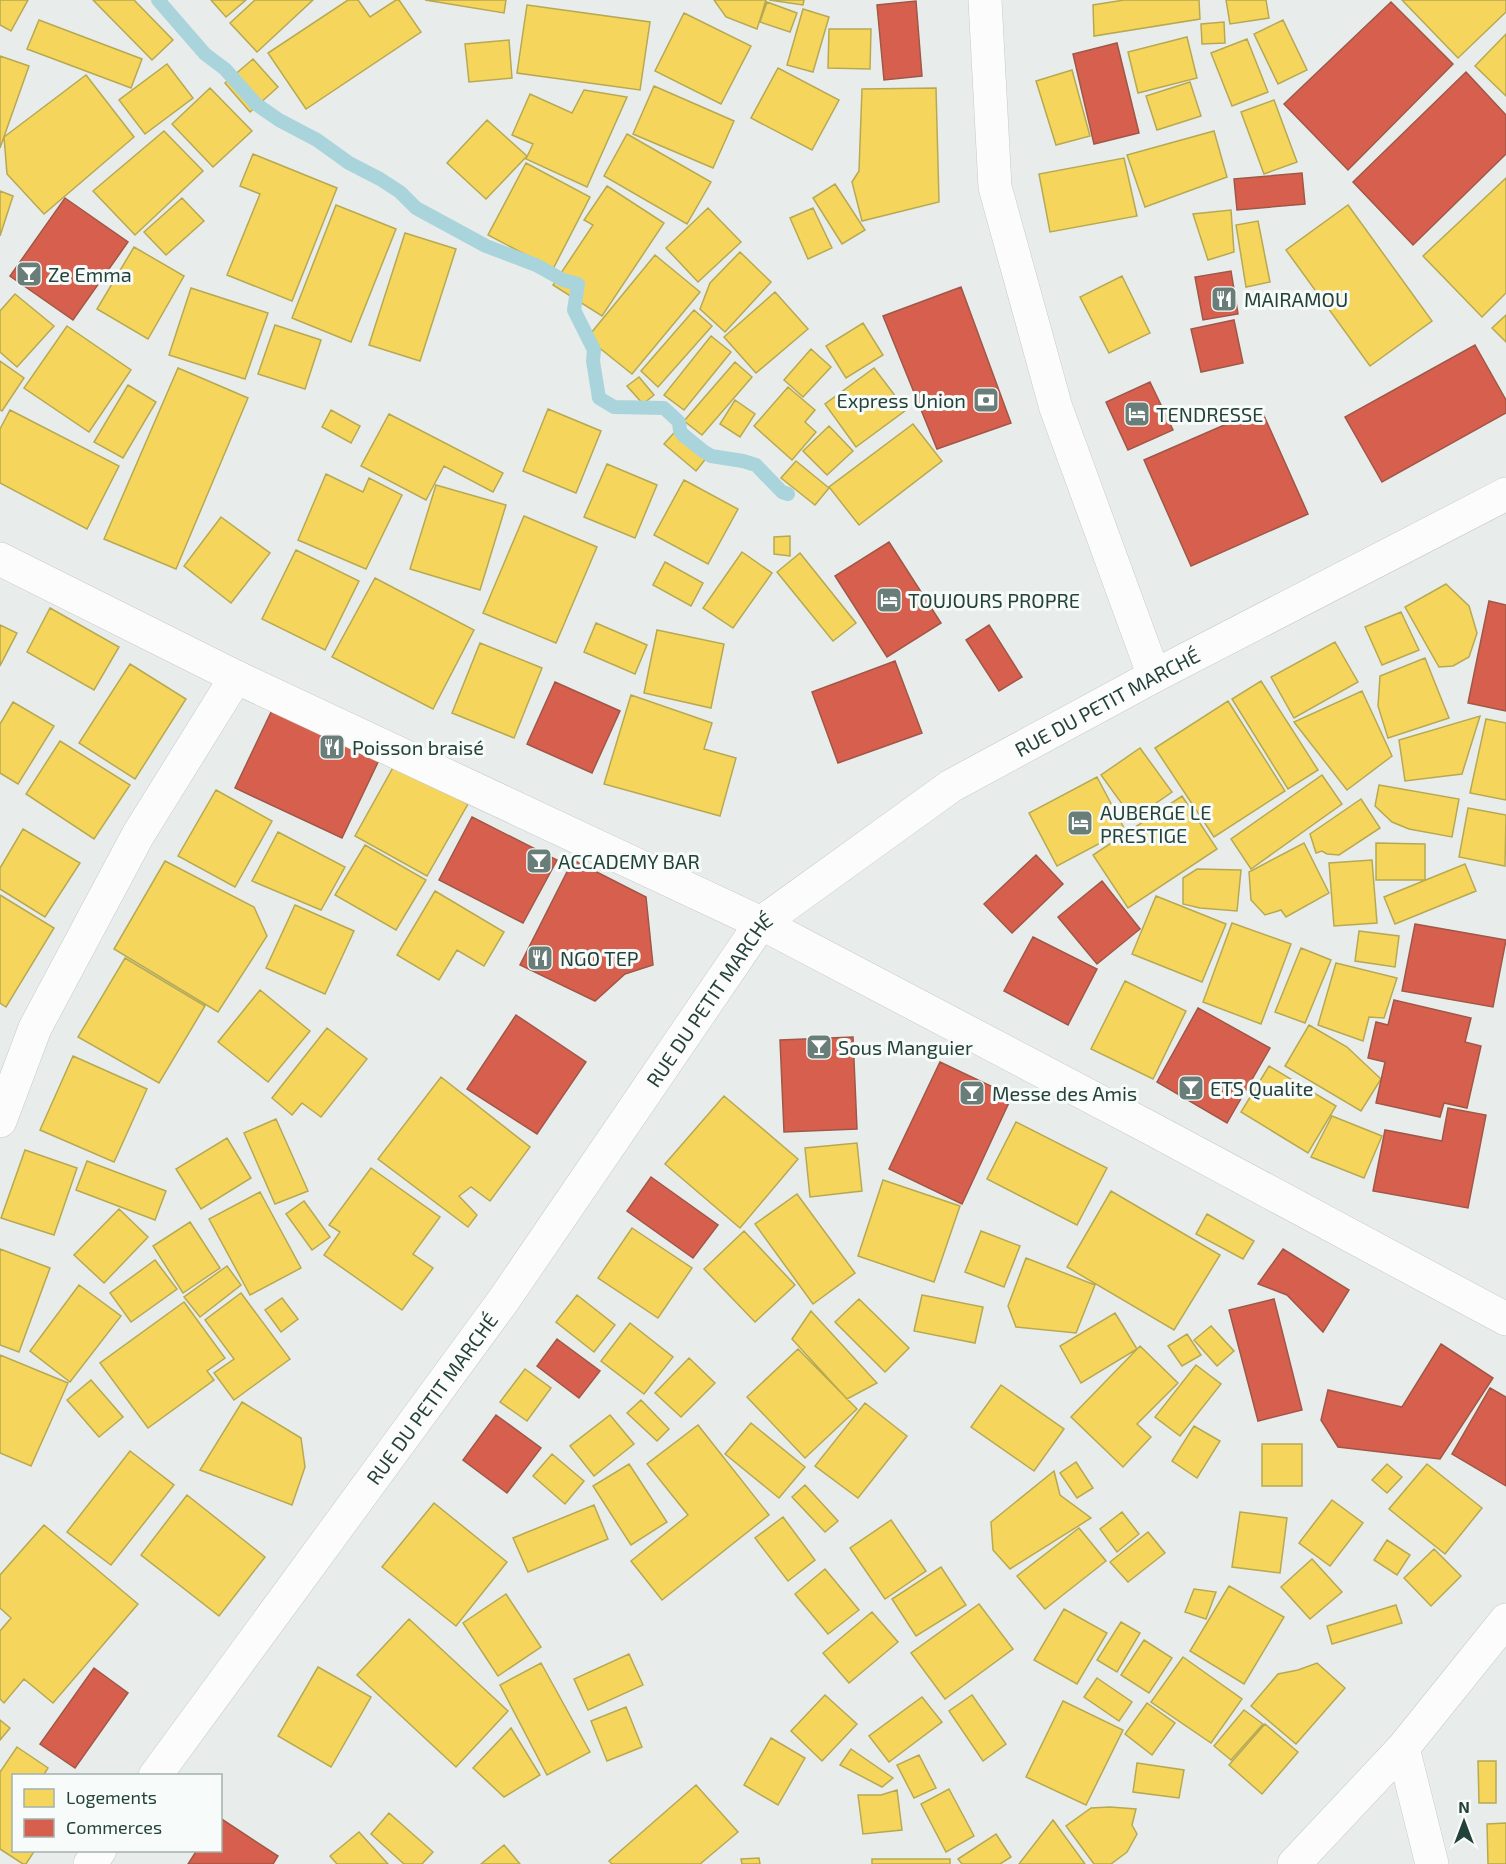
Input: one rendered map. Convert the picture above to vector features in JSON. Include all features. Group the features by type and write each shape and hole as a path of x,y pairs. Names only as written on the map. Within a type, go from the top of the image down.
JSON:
{"street":[{"path":"985,0 995,187 1056,408 1154,676"},
{"name":"RUE DU PETIT MARCHÉ","path":"156,1774 503,1301 761,923 951,786 1154,676 1506,494"},
{"path":"0,559 236,677 761,923 1506,1319"},
{"path":"0,1121 35,1028 51,997 138,835 236,677"},
{"path":"1294,1864 1403,1748 1506,1620"},
{"path":"1403,1748 1431,1864"},
{"path":"90,1864 99,1852"}],"building: Logements":[{"path":"0,0 28,0 11,31 0,25"},
{"path":"93,0 134,0 173,40 152,60"},
{"path":"211,0 246,0 226,17"},
{"path":"255,0 313,0 257,52 230,23"},
{"path":"348,0 358,0 370,17 399,0 421,32 306,109 268,53"},
{"path":"425,0 506,0 504,13"},
{"path":"714,0 766,0 757,29 726,17"},
{"path":"769,0 804,0 803,5"},
{"path":"1124,0 1199,0 1200,19 1094,36 1093,5"},
{"path":"1226,0 1266,0 1269,18 1230,24"},
{"path":"1402,0 1506,0 1506,12 1458,58"},
{"path":"767,2 797,13 790,32 760,22"},
{"path":"527,5 650,22 640,90 517,73"},
{"path":"803,9 829,17 813,72 787,65"},
{"path":"684,13 751,46 721,104 655,71"},
{"path":"39,20 142,59 131,88 27,49"},
{"path":"1283,20 1307,70 1278,84 1254,34"},
{"path":"1224,22 1225,43 1202,44 1201,24"},
{"path":"829,29 871,29 870,69 828,68"},
{"path":"1506,34 1506,96 1475,66"},
{"path":"1187,37 1197,78 1138,93 1128,52"},
{"path":"1247,39 1268,92 1232,106 1211,53"},
{"path":"509,40 512,78 469,82 465,44"},
{"path":"0,56 29,66 0,148"},
{"path":"253,59 278,87 250,112 225,83"},
{"path":"167,64 193,98 145,134 119,100"},
{"path":"778,68 839,100 812,150 751,118"},
{"path":"1072,70 1090,136 1056,145 1036,81"},
{"path":"86,75 134,137 44,214 7,174 4,137"},
{"path":"1190,82 1201,116 1157,130 1146,96"},
{"path":"654,86 734,121 713,168 633,134"},
{"path":"210,88 252,131 213,167 172,124"},
{"path":"936,88 939,202 862,221 852,182 859,171 862,89"},
{"path":"584,90 627,97 587,187 526,159 533,144 512,135 530,94 572,113"},
{"path":"1274,100 1297,162 1264,174 1241,112"},
{"path":"487,120 527,156 486,199 447,163"},
{"path":"164,131 203,171 135,235 93,191"},
{"path":"1214,131 1227,177 1145,207 1127,155"},
{"path":"627,134 711,182 687,224 604,176"},
{"path":"253,154 337,188 292,301 227,275 260,194 240,186"},
{"path":"1124,158 1137,216 1050,232 1039,174"},
{"path":"526,163 590,197 553,269 488,235"},
{"path":"1506,178 1506,293 1482,317 1423,256"},
{"path":"835,184 865,230 842,244 813,198"},
{"path":"607,186 664,223 602,316 553,285 593,225 584,220"},
{"path":"0,191 13,196 0,236"},
{"path":"182,198 204,221 166,255 144,232"},
{"path":"336,205 396,229 351,342 292,318"},
{"path":"1348,205 1432,321 1370,366 1286,250"},
{"path":"708,208 741,242 698,282 666,248"},
{"path":"813,208 832,248 808,259 790,218"},
{"path":"1231,210 1234,252 1208,260 1193,214"},
{"path":"1258,221 1270,282 1246,287 1236,225"},
{"path":"405,233 456,249 420,361 369,345"},
{"path":"134,247 184,276 148,339 97,309"},
{"path":"740,252 771,282 725,332 700,309 710,283"},
{"path":"655,255 700,292 632,374 587,338"},
{"path":"1122,276 1150,333 1109,353 1080,297"},
{"path":"191,288 268,313 245,379 169,355"},
{"path":"775,292 808,329 756,373 724,337"},
{"path":"15,294 54,326 17,367 0,352 0,311"},
{"path":"694,310 712,326 658,387 641,371"},
{"path":"1506,315 1506,342 1492,328"},
{"path":"863,323 883,355 846,378 826,346"},
{"path":"275,325 321,340 305,389 258,374"},
{"path":"67,326 131,370 89,432 24,388"},
{"path":"711,336 731,352 684,410 664,395"},
{"path":"811,349 831,367 803,397 784,380"},
{"path":"0,361 24,378 2,411 0,410"},
{"path":"735,362 752,377 702,435 684,421"},
{"path":"178,368 248,398 176,569 104,539"},
{"path":"874,368 906,410 856,447 825,404"},
{"path":"639,377 654,395 643,404 627,386"},
{"path":"128,385 156,402 123,458 94,442"},
{"path":"788,387 815,410 805,422 816,432 792,460 754,426"},
{"path":"735,400 755,414 740,437 720,424"},
{"path":"548,409 601,431 576,493 523,471"},
{"path":"10,410 119,466 87,529 0,483 0,429"},
{"path":"331,410 360,426 351,443 322,427"},
{"path":"389,414 503,473 493,492 444,466 426,500 361,466"},
{"path":"913,424 942,461 859,525 829,487"},
{"path":"681,425 712,451 696,471 664,444"},
{"path":"829,426 853,451 827,475 803,451"},
{"path":"796,461 829,488 815,505 781,478"},
{"path":"607,464 657,485 635,538 584,517"},
{"path":"326,474 363,492 369,478 402,495 366,569 298,540"},
{"path":"684,480 738,509 708,564 654,535"},
{"path":"436,485 506,505 480,590 410,569"},
{"path":"524,516 597,547 556,643 483,613"},
{"path":"221,517 270,553 231,603 184,566"},
{"path":"790,536 790,556 774,554 774,537"},
{"path":"296,550 359,581 325,650 262,619"},
{"path":"742,552 772,573 733,628 703,608"},
{"path":"800,553 856,623 833,641 777,572"},
{"path":"665,562 703,583 691,606 653,585"},
{"path":"375,578 474,630 433,709 332,657"},
{"path":"1446,584 1469,606 1477,633 1469,657 1453,666 1439,667 1405,607"},
{"path":"50,608 119,647 94,690 27,652"},
{"path":"1401,612 1419,650 1382,665 1365,627"},
{"path":"596,623 647,645 635,674 584,652"},
{"path":"0,625 17,633 0,666"},
{"path":"657,630 724,644 711,708 644,693"},
{"path":"1335,642 1358,682 1294,718 1271,677"},
{"path":"480,643 542,668 514,738 452,713"},
{"path":"1425,658 1449,718 1388,738 1378,706 1380,676"},
{"path":"130,664 186,699 135,779 79,743"},
{"path":"1261,681 1318,770 1288,789 1232,699"},
{"path":"1362,691 1392,756 1347,790 1294,722"},
{"path":"631,695 712,723 704,749 736,758 720,816 604,784"},
{"path":"1228,701 1285,791 1214,837 1155,748"},
{"path":"13,702 54,726 18,784 0,773 0,724"},
{"path":"1480,716 1462,774 1405,781 1399,740"},
{"path":"1486,719 1506,723 1506,800 1470,793"},
{"path":"60,741 130,785 94,839 26,794"},
{"path":"1140,748 1172,792 1133,819 1101,775"},
{"path":"395,764 468,804 427,876 355,836"},
{"path":"1322,775 1342,804 1251,869 1231,839"},
{"path":"1097,777 1125,830 1057,866 1029,813"},
{"path":"1379,785 1459,799 1452,837 1409,829 1392,822 1375,806"},
{"path":"216,790 272,821 235,887 178,856"},
{"path":"1182,796 1217,849 1128,908 1093,855"},
{"path":"1361,799 1380,828 1339,855 1322,851 1316,853 1310,834"},
{"path":"1468,808 1506,815 1505,866 1459,857"},
{"path":"23,829 80,863 45,917 0,889 0,868"},
{"path":"278,832 345,867 321,910 252,881"},
{"path":"1304,843 1329,893 1286,917 1281,910 1265,915 1251,900 1249,872"},
{"path":"1376,843 1425,844 1425,880 1376,880"},
{"path":"365,845 426,880 396,930 335,895"},
{"path":"1372,860 1377,923 1334,926 1329,863"},
{"path":"165,861 254,907 267,936 218,1012 114,949"},
{"path":"1465,864 1476,891 1395,924 1384,897"},
{"path":"1197,869 1241,870 1237,911 1183,904 1183,878"},
{"path":"435,891 504,932 484,966 457,950 439,980 397,955"},
{"path":"0,895 54,928 6,1007 0,1003"},
{"path":"1156,896 1226,924 1202,982 1132,954"},
{"path":"295,905 354,931 325,994 266,968"},
{"path":"1232,923 1291,944 1261,1024 1203,1002"},
{"path":"1359,931 1399,936 1395,967 1355,961"},
{"path":"1301,948 1331,960 1305,1023 1275,1012"},
{"path":"125,958 205,1006 159,1083 78,1037"},
{"path":"1336,963 1397,978 1384,1018 1369,1017 1363,1041 1318,1025"},
{"path":"1125,981 1186,1011 1153,1079 1091,1049"},
{"path":"260,990 310,1031 268,1082 218,1042"},
{"path":"1309,1025 1347,1047 1381,1079 1361,1111 1285,1066"},
{"path":"327,1028 367,1059 321,1117 302,1103 292,1115 272,1098"},
{"path":"73,1056 147,1089 114,1162 40,1130"},
{"path":"1269,1066 1336,1106 1308,1153 1241,1112"},
{"path":"441,1077 530,1147 490,1201 471,1187 459,1196 477,1215 468,1227 378,1159"},
{"path":"724,1096 798,1159 740,1228 665,1164"},
{"path":"1332,1116 1382,1136 1364,1178 1311,1157"},
{"path":"276,1119 308,1191 275,1204 244,1133"},
{"path":"1016,1122 1107,1168 1077,1225 987,1179"},
{"path":"227,1138 251,1178 201,1209 176,1169"},
{"path":"857,1143 862,1191 810,1197 805,1148"},
{"path":"25,1150 77,1168 54,1235 1,1218"},
{"path":"87,1161 166,1191 155,1220 76,1190"},
{"path":"371,1168 440,1217 413,1254 433,1268 402,1310 324,1255 340,1232 329,1225"},
{"path":"883,1180 960,1206 934,1282 858,1256"},
{"path":"1111,1191 1220,1255 1174,1330 1067,1267"},
{"path":"260,1192 301,1268 250,1295 209,1219"},
{"path":"797,1194 855,1273 813,1304 755,1224"},
{"path":"304,1201 330,1237 312,1250 286,1214"},
{"path":"119,1209 148,1237 104,1283 74,1255"},
{"path":"1207,1214 1254,1241 1243,1259 1196,1234"},
{"path":"190,1222 220,1268 183,1293 153,1246"},
{"path":"632,1228 692,1268 658,1318 598,1278"},
{"path":"744,1231 795,1285 755,1322 704,1269"},
{"path":"981,1231 1020,1246 1004,1287 965,1272"},
{"path":"0,1249 50,1268 19,1352 0,1345"},
{"path":"1026,1258 1095,1285 1076,1333 1016,1327 1008,1306"},
{"path":"155,1260 177,1289 131,1322 110,1293"},
{"path":"227,1266 241,1285 200,1317 184,1297"},
{"path":"79,1285 121,1316 70,1382 30,1351"},
{"path":"241,1293 290,1359 234,1400 214,1373 234,1359 205,1320"},
{"path":"577,1295 615,1325 594,1352 556,1322"},
{"path":"922,1295 983,1307 975,1343 914,1331"},
{"path":"282,1298 298,1319 281,1332 265,1310"},
{"path":"859,1299 909,1348 885,1372 835,1322"},
{"path":"184,1302 225,1358 207,1371 214,1380 148,1428 100,1363"},
{"path":"811,1311 877,1383 847,1399 792,1339"},
{"path":"1115,1313 1137,1349 1081,1383 1060,1346"},
{"path":"630,1323 673,1357 644,1394 601,1361"},
{"path":"1211,1326 1234,1351 1217,1366 1194,1340"},
{"path":"1187,1334 1201,1355 1182,1366 1168,1346"},
{"path":"1140,1346 1178,1383 1137,1424 1151,1437 1123,1467 1071,1417"},
{"path":"798,1349 857,1409 805,1458 747,1397"},
{"path":"0,1355 68,1383 31,1466 0,1453"},
{"path":"689,1358 715,1383 681,1417 655,1393"},
{"path":"1196,1365 1221,1384 1180,1436 1155,1417"},
{"path":"525,1369 551,1388 527,1421 500,1402"},
{"path":"91,1380 123,1417 99,1437 67,1400"},
{"path":"1001,1385 1064,1429 1034,1471 971,1427"},
{"path":"641,1400 669,1429 657,1441 627,1413"},
{"path":"242,1402 301,1438 305,1467 292,1505 200,1470"},
{"path":"865,1403 907,1436 858,1498 815,1466"},
{"path":"610,1415 634,1444 594,1476 570,1446"},
{"path":"751,1423 805,1467 779,1498 725,1454"},
{"path":"698,1425 769,1515 662,1600 631,1561 688,1515 647,1464"},
{"path":"1194,1426 1220,1441 1197,1478 1172,1461"},
{"path":"1262,1444 1302,1444 1302,1486 1262,1486"},
{"path":"130,1451 174,1485 111,1565 67,1532"},
{"path":"552,1454 584,1481 565,1504 533,1476"},
{"path":"1076,1462 1093,1488 1077,1498 1060,1473"},
{"path":"629,1464 667,1522 631,1545 593,1486"},
{"path":"1387,1464 1402,1477 1387,1493 1372,1480"},
{"path":"1427,1464 1482,1508 1445,1554 1389,1509"},
{"path":"1054,1471 1060,1495 1091,1518 1010,1569 993,1550 991,1522"},
{"path":"805,1485 838,1521 825,1532 792,1497"},
{"path":"187,1495 265,1557 219,1616 141,1555"},
{"path":"1332,1500 1363,1523 1330,1566 1299,1543"},
{"path":"434,1503 507,1562 456,1626 382,1567"},
{"path":"594,1505 608,1539 528,1572 513,1538"},
{"path":"1122,1512 1139,1534 1117,1552 1100,1529"},
{"path":"1240,1512 1287,1518 1280,1573 1232,1567"},
{"path":"783,1517 815,1560 788,1581 755,1538"},
{"path":"891,1520 926,1571 885,1599 850,1548"},
{"path":"44,1525 138,1604 53,1703 24,1679 4,1703 0,1699 0,1631 11,1618 0,1608 0,1575"},
{"path":"1079,1528 1106,1561 1045,1609 1017,1576"},
{"path":"1148,1532 1165,1553 1128,1582 1110,1562"},
{"path":"1387,1540 1410,1555 1397,1575 1374,1560"},
{"path":"1434,1549 1461,1576 1431,1606 1404,1578"},
{"path":"1312,1559 1342,1592 1310,1619 1281,1587"},
{"path":"941,1567 966,1605 916,1636 892,1599"},
{"path":"825,1569 859,1610 828,1634 795,1594"},
{"path":"1229,1586 1284,1617 1244,1684 1190,1651"},
{"path":"1194,1589 1216,1592 1206,1619 1185,1612"},
{"path":"506,1594 541,1647 498,1676 463,1623"},
{"path":"979,1604 1013,1649 945,1699 911,1653"},
{"path":"1396,1605 1402,1623 1332,1644 1327,1626"},
{"path":"1064,1609 1107,1633 1077,1684 1034,1660"},
{"path":"872,1612 898,1642 849,1683 823,1653"},
{"path":"409,1619 508,1711 456,1767 357,1675"},
{"path":"1121,1622 1140,1633 1117,1672 1097,1660"},
{"path":"1144,1640 1172,1658 1149,1693 1121,1675"},
{"path":"629,1654 643,1685 588,1710 574,1679"},
{"path":"1183,1657 1242,1699 1211,1743 1151,1702"},
{"path":"541,1663 590,1752 547,1775 500,1685"},
{"path":"1317,1663 1345,1688 1296,1744 1251,1706 1278,1674"},
{"path":"318,1667 371,1697 331,1767 278,1736"},
{"path":"1097,1678 1132,1702 1119,1721 1084,1697"},
{"path":"825,1695 857,1724 822,1761 791,1731"},
{"path":"972,1695 1006,1744 983,1761 949,1711"},
{"path":"922,1697 942,1722 889,1762 869,1736"},
{"path":"1063,1701 1123,1730 1086,1805 1026,1777"},
{"path":"1147,1703 1175,1723 1152,1755 1125,1734"},
{"path":"626,1707 642,1747 607,1761 591,1721"},
{"path":"1244,1710 1263,1724 1231,1760 1214,1746"},
{"path":"0,1720 10,1728 0,1740"},
{"path":"1265,1724 1298,1752 1262,1794 1229,1765"},
{"path":"511,1728 540,1775 504,1797 473,1768"},
{"path":"771,1738 805,1758 778,1805 744,1785"},
{"path":"17,1747 48,1768 44,1774 12,1774 12,1852 34,1852 26,1864 0,1849 0,1772"},
{"path":"851,1749 893,1778 882,1787 840,1765"},
{"path":"919,1755 936,1788 914,1798 897,1765"},
{"path":"1478,1761 1496,1761 1496,1803 1479,1803"},
{"path":"1137,1763 1184,1770 1179,1798 1133,1792"},
{"path":"696,1785 738,1832 700,1864 612,1864 609,1861"},
{"path":"949,1789 974,1836 946,1852 921,1804"},
{"path":"897,1790 902,1830 863,1834 858,1795 881,1795"},
{"path":"1091,1808 1136,1809 1132,1825 1137,1834 1127,1852 1111,1864 1094,1864 1066,1826"},
{"path":"389,1813 433,1852 422,1864 404,1864 371,1834"},
{"path":"1053,1820 1085,1864 1019,1864"},
{"path":"1506,1823 1506,1864 1488,1864 1487,1824"},
{"path":"359,1832 388,1864 337,1864 330,1856"},
{"path":"996,1834 1011,1857 1000,1864 962,1864 958,1859"},
{"path":"504,1845 520,1864 481,1864"},
{"path":"759,1858 760,1864 742,1864 741,1859"},
{"path":"872,1859 950,1859 950,1864 872,1864"}],"building: Commerces":[{"path":"916,1 922,76 884,80 877,5"},
{"path":"1391,2 1453,64 1348,170 1284,104"},
{"path":"1117,43 1139,133 1094,144 1073,54"},
{"path":"1466,72 1506,115 1506,154 1413,245 1353,182"},
{"path":"1302,173 1305,204 1237,210 1234,179"},
{"path":"65,198 128,242 73,320 10,276"},
{"path":"1231,271 1238,314 1203,320 1195,277"},
{"path":"961,287 1011,423 937,449 883,316"},
{"path":"1234,320 1243,363 1201,372 1191,329"},
{"path":"1475,345 1506,400 1506,413 1382,482 1345,417"},
{"path":"1150,382 1173,430 1128,450 1106,402"},
{"path":"1261,409 1308,514 1191,566 1144,460"},
{"path":"889,542 941,623 887,657 835,576"},
{"path":"1489,601 1506,605 1506,711 1468,703"},
{"path":"989,625 1022,677 999,691 966,640"},
{"path":"895,661 922,733 838,763 812,692"},
{"path":"555,682 620,711 592,773 527,744"},
{"path":"273,708 380,758 342,838 235,788"},
{"path":"472,817 557,860 523,923 439,880"},
{"path":"1036,855 1063,884 1012,933 984,904"},
{"path":"573,860 646,897 653,965 625,974 595,1001 520,965"},
{"path":"1102,881 1140,929 1097,964 1058,917"},
{"path":"1415,924 1506,940 1493,1007 1402,991"},
{"path":"1033,937 1097,969 1068,1025 1004,991"},
{"path":"1394,1000 1471,1018 1465,1042 1481,1046 1467,1108 1444,1103 1440,1117 1376,1103 1385,1062 1368,1058 1376,1022 1388,1025"},
{"path":"1198,1008 1270,1048 1227,1123 1157,1082"},
{"path":"516,1015 586,1062 537,1134 467,1089"},
{"path":"853,1037 857,1129 784,1132 780,1040"},
{"path":"940,1062 1012,1096 962,1204 889,1169"},
{"path":"1448,1108 1486,1115 1468,1208 1373,1191 1385,1130 1442,1141"},
{"path":"651,1177 718,1225 693,1258 627,1211"},
{"path":"1283,1249 1349,1290 1323,1332 1287,1295 1258,1284"},
{"path":"1274,1299 1302,1410 1258,1421 1229,1310"},
{"path":"557,1339 600,1371 579,1398 537,1366"},
{"path":"1441,1344 1493,1378 1440,1459 1338,1447 1321,1420 1328,1390 1402,1407"},
{"path":"1490,1388 1506,1397 1506,1486 1452,1454"},
{"path":"496,1415 541,1448 507,1493 463,1460"},
{"path":"94,1668 128,1693 75,1768 40,1744"},
{"path":"222,1819 278,1856 273,1864 188,1864 196,1852 222,1852"}],"waterway":[{"path":"158,0 205,54 225,69 256,104 279,120 317,140 349,163 380,179 400,192 416,208 486,246 536,265 563,280 578,284 574,310 594,350 593,361 599,398 614,407 664,408 679,422 683,435 703,451 711,456 756,465 782,492 788,494"}],"place":[{"name":"Ze Emma","path":"29,274"},
{"name":"MAIRAMOU","path":"1224,299"},
{"name":"Express Union","path":"986,400"},
{"name":"TENDRESSE","path":"1137,414"},
{"name":"TOUJOURS PROPRE","path":"889,600"},
{"name":"Poisson braisé","path":"332,747"},
{"name":"AUBERGE LE PRESTIGE","path":"1080,823"},
{"name":"ACCADEMY BAR","path":"539,861"},
{"name":"NGO TEP","path":"540,958"},
{"name":"Sous Manguier","path":"819,1047"},
{"name":"ETS Qualite","path":"1191,1088"},
{"name":"Messe des Amis","path":"972,1093"}]}
